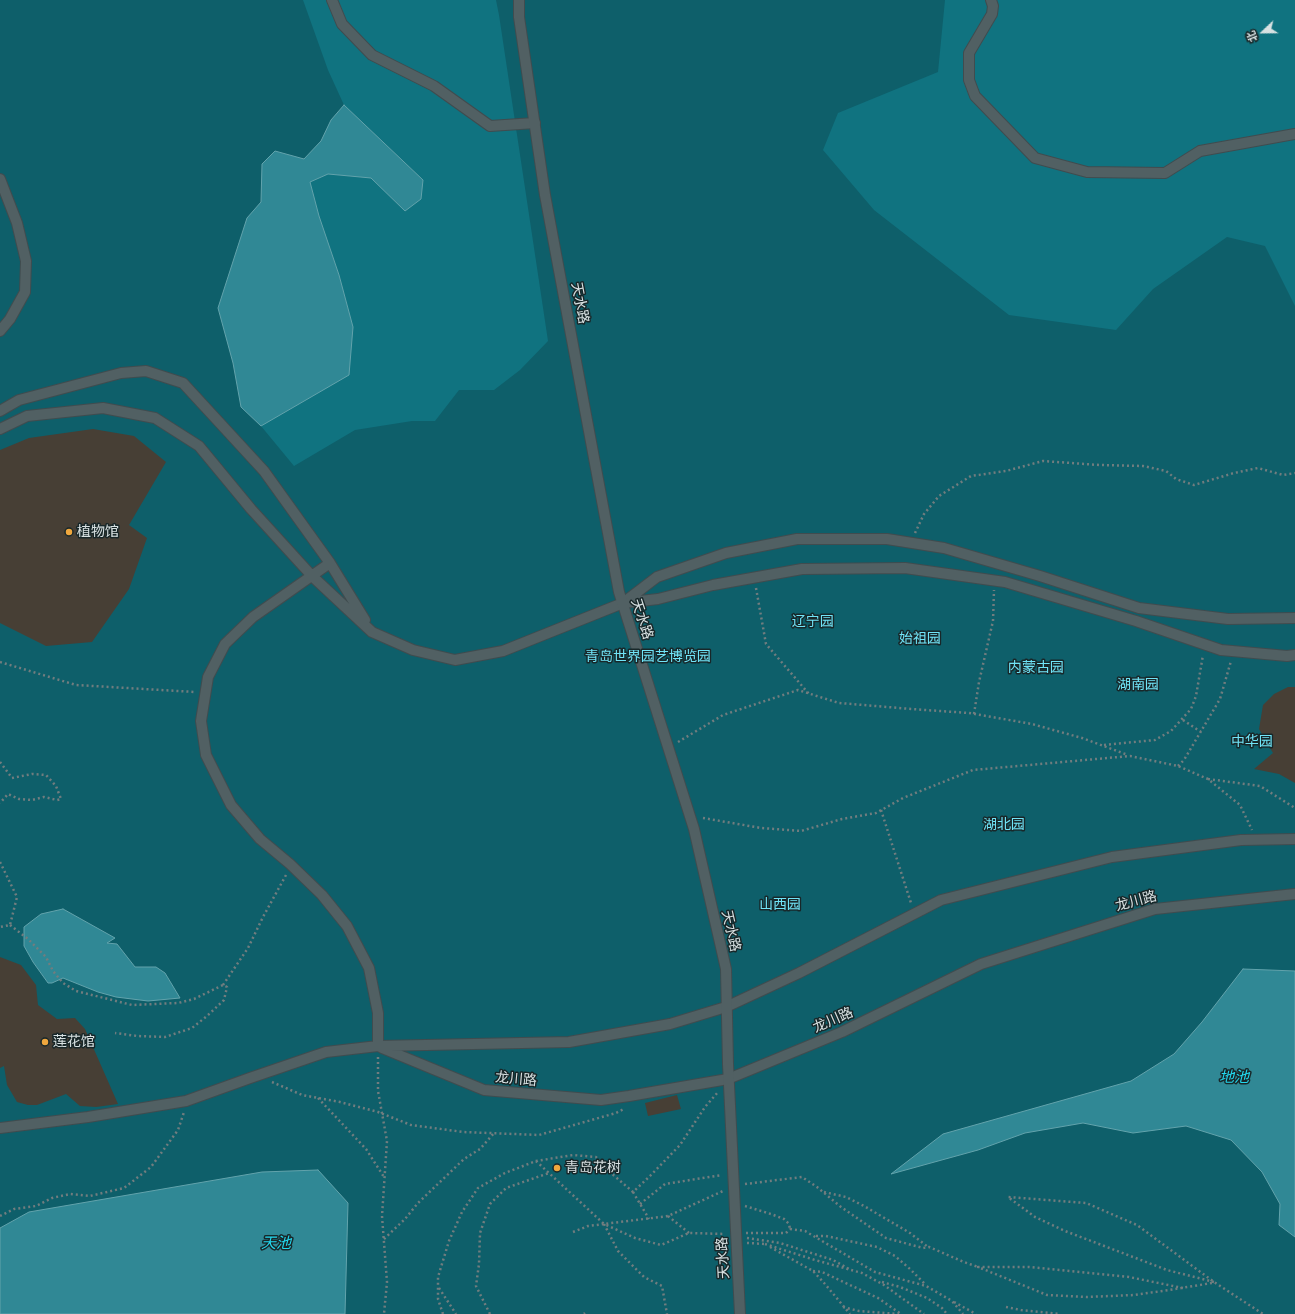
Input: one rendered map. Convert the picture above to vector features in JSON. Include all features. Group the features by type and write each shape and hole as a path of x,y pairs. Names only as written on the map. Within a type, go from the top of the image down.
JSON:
{"street":[{"path":"332,0 342,24 372,55 434,86 490,126 534,123"},
{"name":"天水路","path":"519,0 519,17 546,202 619,592 694,830 726,969 728,1079 740,1314"},
{"path":"991,0 993,6 992,14 969,53 969,80 975,96 1036,158 1087,172 1165,173 1200,151 1295,134"},
{"path":"0,179 18,223 26,261 25,292 10,319 0,331"},
{"path":"0,411 19,400 121,373 146,371 183,383 264,471 330,563 372,632"},
{"path":"0,429 27,416 103,408 155,418 199,446 251,510 312,576 372,632 413,650 455,660 503,651 623,603 657,578 726,553 797,539 887,539 951,550 1040,576 1139,608 1228,619 1295,618"},
{"path":"330,563 253,617 225,644 208,677 201,721 206,755 231,805 260,839 290,864 322,894 347,926 369,968 378,1013 378,1046"},
{"path":"623,603 658,599 713,585 802,569 905,568 1005,582 1136,621 1221,650 1287,656 1295,655"},
{"path":"0,1128 88,1117 186,1101 326,1052 378,1046 570,1042 670,1024 726,1007 799,973 941,900 1112,857 1241,840 1295,839"},
{"name":"龙川路","path":"378,1046 484,1090 601,1100 629,1096 728,1079 842,1032 981,964 1155,909 1295,894"}],"path":[{"path":"911,543 924,514 939,496 971,476 1006,471 1043,461 1142,466 1166,471 1176,479 1194,485 1234,473 1258,468 1283,475 1295,473"},
{"path":"754,578 766,644 810,694"},
{"path":"974,714 979,682 993,621 995,580"},
{"path":"1103,746 1155,740 1171,731 1183,720 1191,709 1196,696 1205,645"},
{"path":"1178,766 1184,760 1220,699 1234,651"},
{"path":"0,662 76,686 206,693"},
{"path":"668,748 723,715 798,690 839,703 974,714 1032,724 1082,738 1130,756 1178,766 1208,779 1240,805 1256,840"},
{"path":"1183,720 1201,732"},
{"path":"690,817 719,820 761,828 801,831 842,819 876,813 903,798 973,770 1130,756"},
{"path":"0,762 12,778 32,774 46,775 56,786 61,799 57,800 44,797 32,800 19,799 8,794 0,803"},
{"path":"1208,779 1260,786 1295,808"},
{"path":"881,810 914,914"},
{"path":"0,862 18,897 10,925"},
{"path":"0,927 10,925 28,939 46,957 62,983 76,991 132,1005 178,1003 194,999 223,985 248,948 288,870"},
{"path":"116,1033 137,1036 165,1037 192,1028 224,1000 227,987 223,985"},
{"path":"378,1046 378,1091 387,1141 382,1216 387,1282 384,1314"},
{"path":"256,1076 302,1095 378,1112 411,1125 463,1132 539,1134 616,1113 626,1108 629,1096"},
{"path":"633,1192 680,1145 705,1107 728,1079"},
{"path":"318,1098 366,1149 384,1177"},
{"path":"0,1216 14,1209 36,1206 52,1198 70,1194 90,1196 124,1188 151,1166 178,1130 186,1101"},
{"path":"384,1239 405,1220 418,1203 464,1159 480,1149 494,1133"},
{"path":"443,1314 438,1299 438,1277 449,1241 462,1212 478,1188 505,1173 536,1161 573,1155 596,1157 611,1173 633,1192 649,1218"},
{"path":"536,1161 604,1224 635,1238 661,1245 689,1233 736,1236 780,1243 833,1260 851,1270"},
{"path":"490,1314 476,1286 479,1264 480,1233 490,1204 506,1188 549,1173"},
{"path":"640,1204 665,1184 733,1174"},
{"path":"573,1232 588,1226 668,1216 734,1186 802,1177 841,1207 886,1238 922,1248 929,1247"},
{"path":"822,1191 846,1198 864,1206 910,1233 929,1247 1047,1295 1086,1297 1134,1295 1214,1282"},
{"path":"1214,1282 1168,1270 1065,1231 1035,1218 1008,1197 1086,1202 1137,1225 1214,1282 1263,1314"},
{"path":"734,1203 784,1219 789,1224 790,1229"},
{"path":"668,1216 689,1233"},
{"path":"604,1224 618,1251 644,1276 662,1286 667,1314"},
{"path":"736,1236 786,1233 790,1229"},
{"path":"790,1229 805,1231 875,1272 926,1286 976,1314"},
{"path":"736,1236 862,1273 878,1281 924,1314"},
{"path":"814,1236 826,1236 877,1248 895,1256 926,1286"},
{"path":"765,1244 813,1271 842,1307 850,1314"},
{"path":"978,1267 1029,1267 1121,1276 1183,1288"},
{"path":"813,1271 822,1272 878,1298 901,1314"},
{"path":"878,1281 900,1287 927,1298 942,1308 947,1314"},
{"path":"438,1287 456,1314"},
{"path":"952,1301 963,1314"},
{"path":"842,1307 859,1311 901,1314"},
{"path":"1006,1307 1060,1314"}],"green space":[{"name":"青岛世界园艺博览园","path":"0,0 1295,0 1295,1314 0,1314"}],"shaded area":[{"path":"303,0 496,0 548,341 520,370 494,390 459,390 435,421 412,421 355,430 294,466 261,426 349,374 353,327 339,275 318,213 310,182 328,174 371,178 405,210 421,199 423,180 344,105 328,70"},
{"path":"945,0 1295,0 1295,306 1265,246 1227,237 1153,289 1116,330 1009,315 874,210 823,150 838,113 938,72"}],"water":[{"path":"344,105 423,180 421,199 405,211 371,178 328,174 310,182 319,216 339,275 353,327 349,375 261,426 241,407 233,363 218,308 247,218 261,202 262,164 275,151 304,159 321,141 331,120"},
{"path":"63,909 115,938 107,943 117,944 135,967 156,967 165,973 180,998 148,1001 116,997 98,992 63,978 52,983 48,983 24,946 24,927 41,914"},
{"name":"地池","path":"1243,969 1295,971 1295,1237 1279,1225 1280,1204 1262,1172 1231,1140 1186,1126 1133,1133 1083,1123 1025,1133 978,1150 891,1174 943,1134 1131,1081 1174,1054 1202,1022"},
{"name":"天池","path":"318,1170 348,1203 345,1314 0,1314 0,1228 29,1212 262,1172"}],"building":[{"name":"植物馆","path":"93,429 134,436 166,462 129,525 147,538 129,589 92,642 46,646 0,623 0,450 29,438"},
{"path":"1288,687 1295,687 1295,783 1279,774 1254,769 1273,753 1259,729 1263,705 1274,694"},
{"name":"莲花馆","path":"0,957 21,965 36,985 38,1005 57,1019 75,1018 85,1029 118,1104 96,1107 80,1106 66,1094 37,1105 28,1105 17,1102 7,1085 4,1066 0,1068"},
{"path":"677,1095 681,1109 648,1116 645,1103"}],"place":[{"name":"植物馆","path":"69,532"},
{"name":"莲花馆","path":"45,1042"},
{"name":"青岛花树","path":"557,1168"}],"park label":[{"name":"辽宁园","path":"813,622"},
{"name":"始祖园","path":"920,639"},
{"name":"内蒙古园","path":"1036,668"},
{"name":"湖南园","path":"1138,685"},
{"name":"中华园","path":"1252,742"},
{"name":"湖北园","path":"1004,825"},
{"name":"山西园","path":"780,905"}]}
